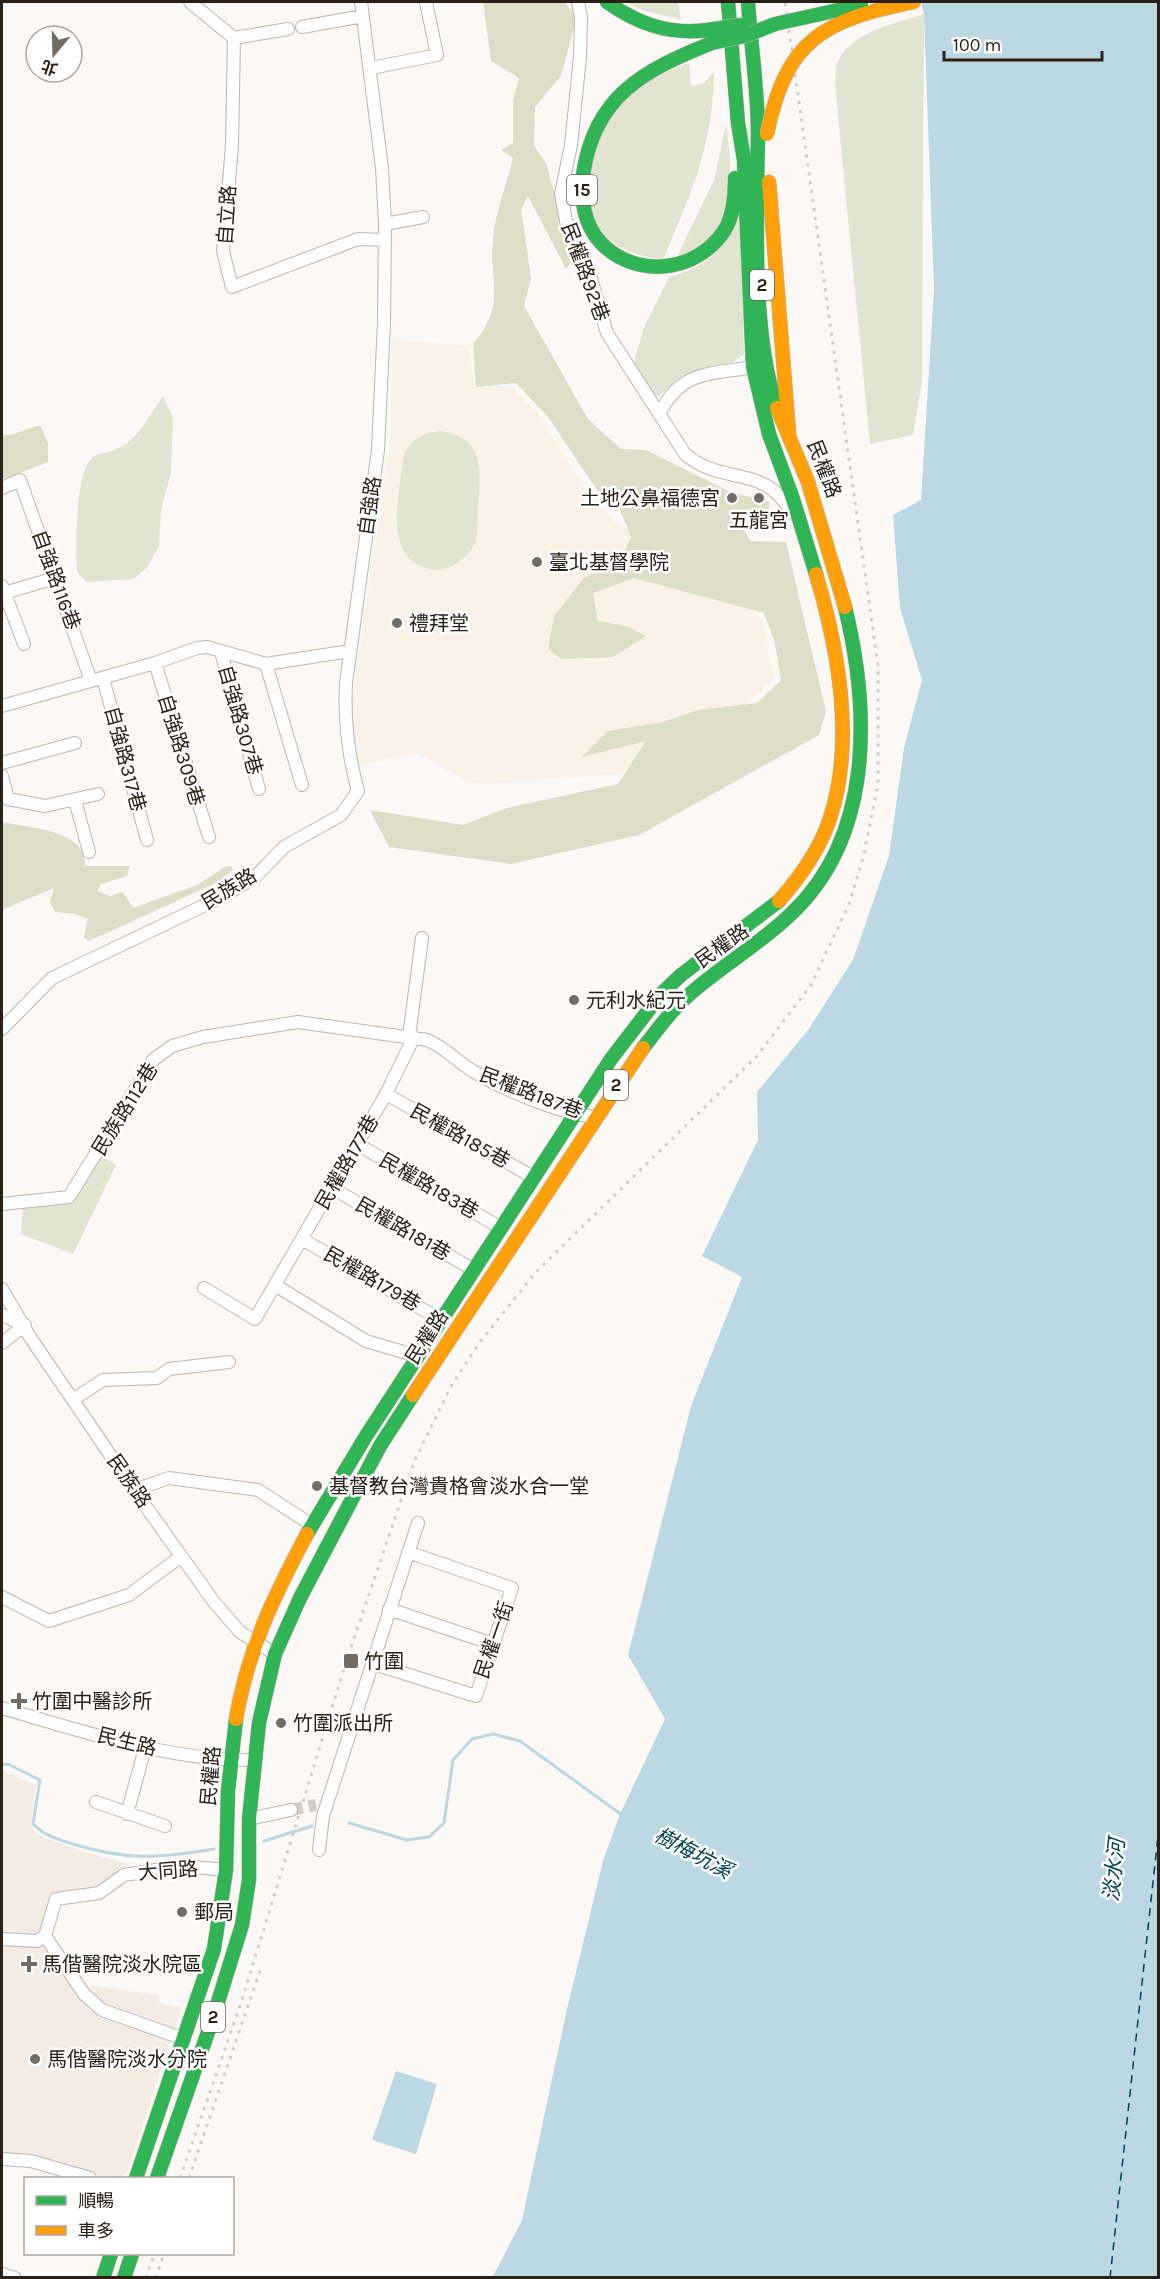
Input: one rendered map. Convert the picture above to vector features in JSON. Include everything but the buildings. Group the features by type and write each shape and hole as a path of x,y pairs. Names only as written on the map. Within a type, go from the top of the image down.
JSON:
{"main road":[{"name":"15","path":"607,2 626,16 663,31 710,37"},
{"name":"民權路","path":"136,2177 213,1949 226,1870 236,1717 254,1643 279,1587 312,1525 417,1356 611,1059 661,994 681,975 780,900 817,849 831,816 840,779 841,759 842,731 838,675 823,598 792,496 769,434 753,367 744,160 738,123 728,2"},
{"name":"民權路","path":"158,2177 242,1925 249,1880 249,1820 264,1696 275,1654 300,1599 380,1446 595,1117 673,1010 698,986 765,939 795,913 834,860 855,804 860,776 862,742 852,646 822,520 789,434 776,412 765,340 757,162 758,132 748,2"},
{"path":"789,434 791,411 782,352 777,256 768,176 767,134 779,84 795,56 824,32 856,15 914,2"},
{"name":"15","path":"738,123 735,189 729,219 719,238 705,253 688,263 663,268 640,266 619,258 602,244 587,222 581,201 583,167 591,135 606,108 643,74 710,37 863,3"},
{"path":"103,2277 110,2255"},
{"path":"124,2277 131,2255"}],"street":[{"path":"190,2 234,38 288,29"},
{"name":"自強路","path":"350,651 378,450 384,322 385,224 382,168 361,2"},
{"path":"371,68 437,55 426,2"},
{"name":"民權路92巷","path":"578,2 581,18 580,57 571,145 561,194 566,221 589,272 607,333 624,358"},
{"path":"302,27 363,16"},
{"name":"自立路","path":"234,38 232,146 223,251 232,287 358,239 385,240"},
{"path":"385,224 423,217"},
{"name":"民權路","path":"624,358 677,445 694,462 714,472 758,483 773,490 796,515"},
{"path":"658,414 675,388 689,381 753,367"},
{"name":"自強路116巷","path":"2,488 20,480 55,578 97,680"},
{"path":"24,644 3,589 55,578"},
{"path":"2,706 155,663 197,648 207,647 266,664 350,651"},
{"name":"民族路","path":"2,1029 52,978 224,896 255,877 284,847 341,815 358,791 349,758 344,717 350,651"},
{"name":"自強路307巷","path":"221,652 259,789"},
{"name":"自強路309巷","path":"155,663 209,837"},
{"path":"266,664 302,784"},
{"name":"自強路317巷","path":"97,680 147,840"},
{"path":"2,763 75,743"},
{"path":"2,776 8,799 45,806 98,794"},
{"path":"75,800 89,852"},
{"name":"民權路177巷","path":"204,1288 255,1319 386,1094 411,1036 422,938"},
{"name":"民權路187巷","path":"298,1022 411,1036 443,1046 472,1071 482,1076 575,1115 595,1117"},
{"name":"民族路112巷","path":"2,1204 69,1197 153,1060 172,1046 255,1026 298,1022"},
{"name":"民權路185巷","path":"386,1094 533,1177"},
{"name":"民權路183巷","path":"357,1144 501,1228"},
{"name":"民權路181巷","path":"332,1188 474,1270"},
{"name":"民權路179巷","path":"302,1239 441,1320"},
{"path":"274,1286 366,1341 417,1356"},
{"name":"民族路","path":"2,1289 134,1490 163,1528 180,1557 232,1626 254,1643 275,1654"},
{"path":"2,1316 25,1326"},
{"path":"2,1343 25,1326"},
{"path":"74,1400 103,1380 157,1378 169,1370 229,1362"},
{"path":"134,1490 169,1478 258,1490 312,1525"},
{"path":"319,1850 323,1806 374,1664 418,1523"},
{"name":"民權一街","path":"374,1664 476,1696 512,1588 408,1552"},
{"path":"2,1597 49,1621 129,1595 180,1557"},
{"path":"390,1610 493,1644"},
{"name":"民生路","path":"2,1707 145,1748 232,1760 256,1760"},
{"path":"127,1814 145,1748"},
{"path":"96,1802 165,1826"},
{"path":"249,1820 291,1810"},
{"name":"大同路","path":"45,1936 56,1899 99,1893 124,1875 182,1866 226,1870"},
{"path":"2,1939 37,1941 45,1936 84,1994 102,2010 184,2039"},
{"path":"2,2160 31,2161 87,2177"},
{"path":"2,2274 15,2277"}],"shaded area":[{"name":"臺北基督學院","path":"392,339 468,346 474,383 513,388 539,415 584,487 615,522 678,548 726,577 762,620 774,679 707,739 620,774 486,784 467,781 416,753 357,766 350,714 390,446"},
{"name":"馬偕醫院淡水院區","path":"2,1770 36,1785 31,1826 38,1835 80,1851 130,1864 91,1889 58,1892 51,1898 40,1932 44,1946 67,1982 159,1995 158,2003 181,2008 127,2173 121,2177 107,2177 51,2159 2,2153"}],"green space":[{"path":"483,2 564,2 577,16 561,76 535,107 534,146 546,163 573,259 566,269 528,196 521,209 531,278 524,306 588,419 621,449 646,450 730,492 769,502 769,516 737,519 751,541 786,542 826,712 819,735 639,835 511,864 389,847 370,810 463,825 507,808 618,784 646,741 582,757 608,731 663,722 698,710 757,703 781,680 775,643 764,613 634,578 593,593 598,621 629,627 646,636 613,657 561,659 548,649 554,616 583,579 622,557 631,537 620,510 601,496 549,418 516,383 476,387 473,344 484,329 493,304 494,229 513,158 501,150 513,143 513,100 519,78 491,61"},
{"path":"626,2 678,2 681,20 642,10"},
{"path":"924,14 922,381 913,435 870,444 835,85 836,70 844,51 864,36"},
{"path":"689,63 691,86 703,84 714,72 710,124 699,169 663,260 639,255 617,245 600,230 593,220 588,205 592,155 605,124 626,98 667,72"},
{"path":"726,125 730,171 729,188 722,219 715,233 705,244 676,259 714,180"},
{"path":"740,209 744,354 728,366 684,378 654,399 635,368 634,361 645,325 669,277 697,266 715,253"},
{"path":"163,396 173,417 171,473 161,509 159,546 148,566 134,579 86,582 77,572 76,546 80,493 87,465 93,457 126,444 144,425"},
{"path":"37,426 41,427 48,443 48,462 2,480 2,435 10,435"},
{"path":"442,431 457,435 474,450 478,460 480,484 477,534 473,547 457,563 446,569 435,570 417,565 406,555 397,524 397,505 404,453 420,437"},
{"path":"2,822 54,832 66,837 77,844 83,854 85,866 130,866 127,876 101,884 97,891 110,896 123,892 133,908 197,885 226,866 231,866 233,870 216,883 89,941 84,937 88,919 75,914 55,912 50,902 54,888 2,910"},
{"path":"99,1154 116,1165 73,1254 21,1234 23,1206 69,1199"}],"water":[{"name":"淡水河","path":"921,2 1158,2 1158,2277 492,2278 522,2220 567,2009 603,1861 620,1814 665,1719 628,1655 691,1406 742,1277 702,1256 758,1140 757,1092 808,1030 853,960 889,856 904,748 922,680 900,608 893,515 921,500 934,289 924,14"},
{"path":"396,2071 437,2084 416,2154 372,2140"}],"waterway":[{"name":"樹梅坑溪","path":"349,1823 407,1840 429,1837 444,1823 453,1760 472,1739 493,1734 520,1741 622,1815"},
{"name":"樹梅坑溪","path":"2,1765 8,1764 40,1780 33,1824 56,1839 127,1855 160,1856 214,1849"},
{"name":"樹梅坑溪","path":"264,1841 312,1826"}],"ferry route":[{"path":"1110,2278 1158,1836"}],"tunnel":[{"path":"291,1810 316,1805"}],"railway":[{"path":"180,2177 242,2000 347,1659 414,1462 451,1386 480,1342 535,1273 757,1056 811,985 849,904 863,858 878,784 878,666 785,2"},
{"path":"189,2177 261,1968"},
{"path":"146,2278 154,2255"},
{"path":"156,2278 164,2255"}],"traffic: fast":[{"path":"607,2 630,16 654,26 680,31 708,30"},
{"path":"728,2 738,123 744,160 753,367 769,434 792,496 816,574"},
{"path":"748,2 758,118 757,273 759,309 763,345 777,408"},
{"path":"712,43 745,36 775,24 861,5"},
{"path":"708,30 740,25"},
{"path":"712,43 687,53 644,76 611,106 598,125 589,148 582,184 584,211 595,236 615,255 648,266 682,263 698,256 724,231 732,212 735,178"},
{"path":"643,1048 684,999 791,914 818,883 838,848 851,810 858,770 861,729 859,687 845,607"},
{"path":"307,1534 366,1436 611,1059 661,994 681,975 779,901"},
{"path":"157,2177 213,2018 242,1925 249,1880 249,1819 259,1723 275,1654 300,1598 380,1446 413,1395"},
{"path":"136,2177 214,1949 226,1870 228,1791 236,1719"},
{"path":"103,2278 111,2255"},
{"path":"124,2278 132,2255"}],"traffic: slow":[{"path":"767,134 775,102 785,76 798,55 814,39 833,27 856,17 914,2"},
{"path":"769,182 789,434"},
{"path":"777,408 808,482 845,607"},
{"path":"779,901 810,861 827,827 838,786 842,756 843,725 837,663 816,574"},
{"path":"413,1395 643,1048"},
{"path":"236,1719 255,1646 284,1579 307,1534"}],"place":[{"name":"土地公鼻福德宮","path":"732,498"},
{"name":"五龍宮","path":"759,498"},
{"name":"臺北基督學院","path":"537,562"},
{"name":"禮拜堂","path":"397,623"},
{"name":"元利水紀元","path":"574,1000"},
{"name":"基督教台灣貴格會淡水合一堂","path":"317,1486"},
{"name":"竹圍","path":"351,1661"},
{"name":"竹圍中醫診所","path":"19,1701"},
{"name":"竹圍派出所","path":"281,1723"},
{"name":"郵局","path":"182,1912"},
{"name":"馬偕醫院淡水院區","path":"29,1964"},
{"name":"馬偕醫院淡水分院","path":"35,2059"}]}
